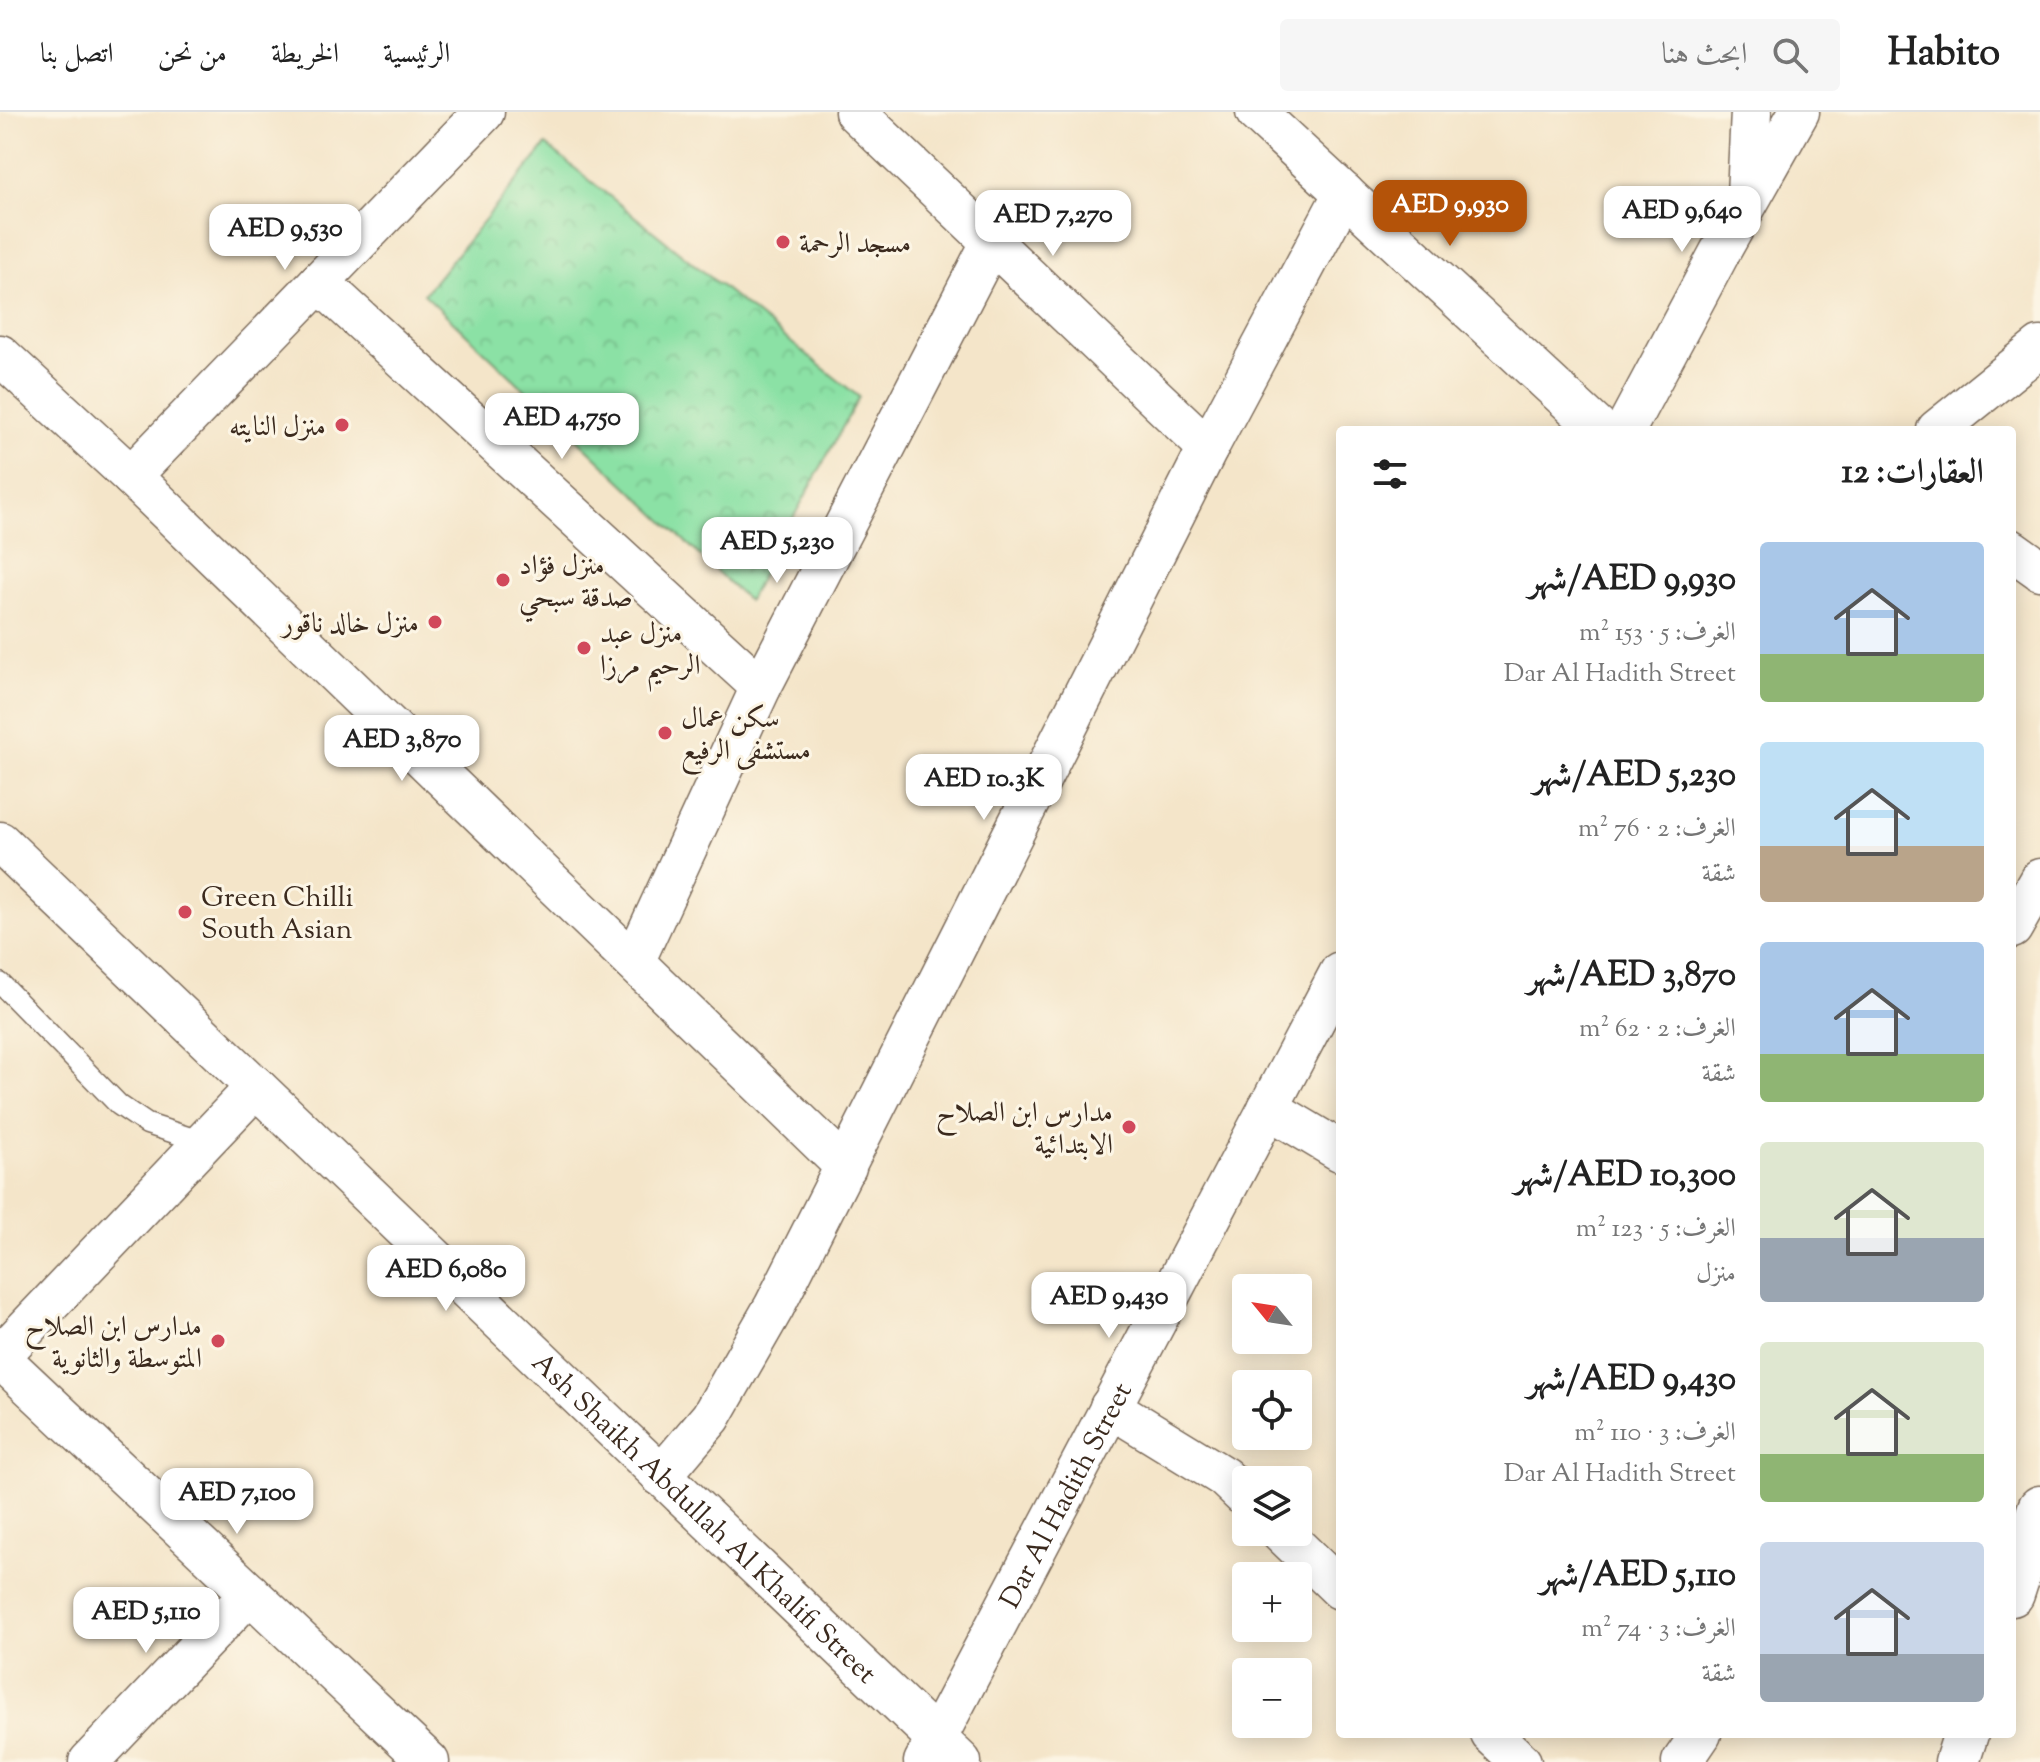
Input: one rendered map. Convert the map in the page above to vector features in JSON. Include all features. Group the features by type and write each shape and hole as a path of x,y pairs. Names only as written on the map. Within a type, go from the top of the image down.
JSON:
{"street":[{"path":"131,476 484,112"},
{"path":"855,112 1208,448"},
{"path":"1256,112 1596,426"},
{"path":"1747,203 1751,112"},
{"path":"1627,426 1799,112"},
{"path":"661,1476 711,1417 774,1307 1208,448 1344,193"},
{"path":"634,962 761,687 991,243"},
{"path":"319,282 761,687"},
{"path":"1942,426 2040,347"},
{"path":"0,355 131,476 846,1167"},
{"path":"2016,553 2040,570"},
{"name":"Ash Shaikh Abdullah Al Khalifi Street","path":"0,842 661,1476 940,1754"},
{"path":"2016,922 2037,888"},
{"name":"Dar Al Hadith Street","path":"940,1754 1110,1407 1336,980"},
{"path":"256,1087 0,1357 429,1762"},
{"path":"1268,1108 1336,1149"},
{"path":"1110,1407 1232,1485"},
{"path":"2016,1582 2040,1508"},
{"path":"1295,1546 1336,1585"},
{"path":"89,1762 250,1593"},
{"path":"1495,1738 1521,1762"},
{"path":"1682,1762 1698,1738"},
{"path":"1957,1762 1965,1738"}],"lane":[{"path":"0,983 119,1105 147,1124 203,1142"}],"green space":[{"path":"546,145 859,397 748,601 424,294"}],"place":[{"name":"مسجد الرحمة","path":"783,242"},
{"name":"منزل النايته","path":"342,425"},
{"name":"منزل فؤاد صدقة سبحي","path":"503,580"},
{"name":"منزل خالد ناقور","path":"435,622"},
{"name":"منزل عبد الرحيم مرزا","path":"584,648"},
{"name":"سكن عمال مستشفى الرفيع","path":"665,733"},
{"name":"Green Chilli South Asian","path":"185,912"},
{"name":"مدارس ابن الصلاح الابتدائية","path":"1129,1127"},
{"name":"مدارس ابن الصلاح المتوسطة والثانوية","path":"218,1341"}]}
